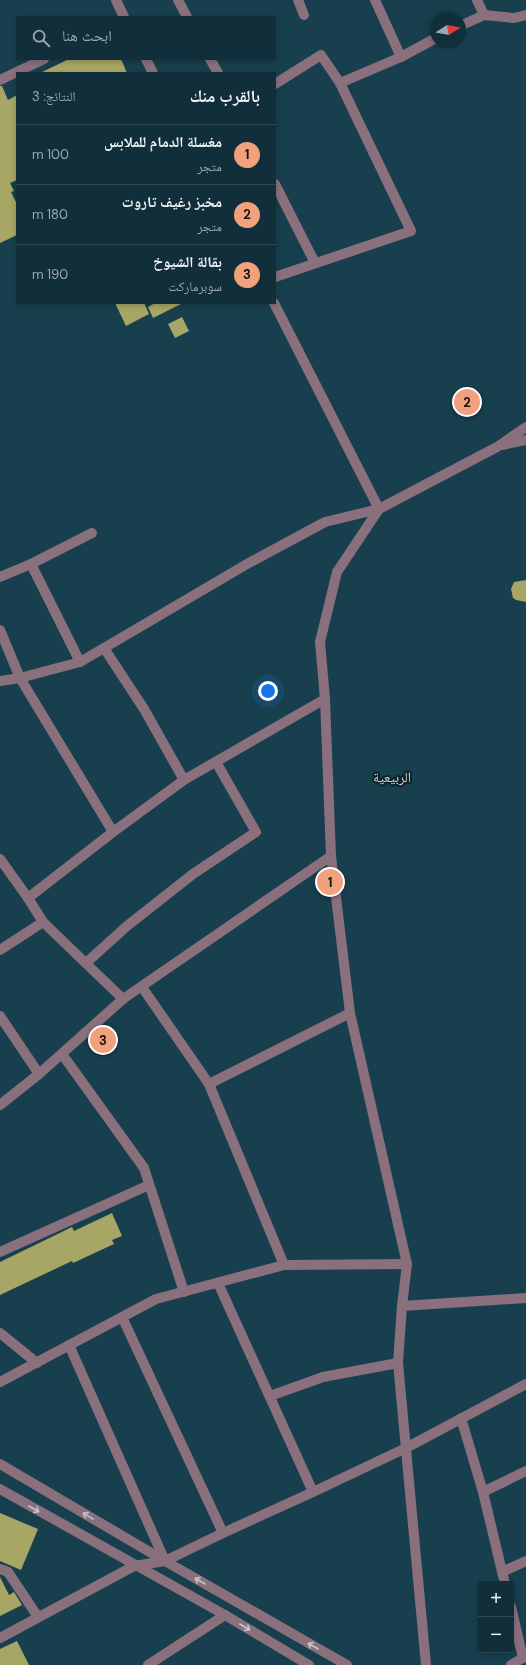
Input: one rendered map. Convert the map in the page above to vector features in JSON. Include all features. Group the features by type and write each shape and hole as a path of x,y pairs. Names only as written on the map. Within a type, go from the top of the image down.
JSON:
{"street":[{"path":"116,0 124,16"},
{"path":"178,0 186,16"},
{"path":"298,0 304,15"},
{"path":"376,0 401,57"},
{"path":"477,0 484,15"},
{"path":"466,23 484,15 514,18 526,15"},
{"path":"340,84 401,57 430,41"},
{"path":"276,83 321,55 340,84 411,231 276,277"},
{"path":"17,72 42,60"},
{"path":"146,60 152,72"},
{"path":"211,60 217,72"},
{"path":"0,80 16,72"},
{"path":"276,186 315,263"},
{"path":"275,304 380,509"},
{"path":"0,681 20,678 80,662 247,564 325,522 380,509 497,447 526,427"},
{"path":"497,447 526,440"},
{"path":"380,509 337,572 320,642 325,699 331,856 350,1013 407,1264 398,1363 426,1665"},
{"path":"0,577 30,564 92,533"},
{"path":"30,564 80,662"},
{"path":"0,630 20,678 113,832"},
{"path":"104,648 144,709 184,780"},
{"path":"28,898 113,832 184,780 325,699"},
{"path":"86,963 127,926 193,874 256,832 216,762"},
{"path":"0,1105 39,1074 123,999 331,856"},
{"path":"0,859 43,922 123,999"},
{"path":"0,950 43,922"},
{"path":"142,987 209,1084 284,1265"},
{"path":"209,1084 350,1013"},
{"path":"0,1016 39,1074"},
{"path":"62,1054 144,1168 184,1292"},
{"path":"0,1252 149,1185"},
{"path":"0,1382 156,1300 284,1265 407,1264"},
{"path":"218,1283 313,1492"},
{"path":"402,1306 526,1298"},
{"path":"122,1317 223,1533"},
{"path":"0,1334 37,1363"},
{"path":"69,1345 165,1561"},
{"path":"270,1396 323,1378 398,1363"},
{"path":"0,1638 134,1566 165,1561 406,1448 526,1384"},
{"path":"461,1418 483,1492 504,1581"},
{"path":"0,1464 165,1561 347,1665"},
{"path":"483,1492 526,1471"},
{"path":"0,1489 309,1665"},
{"path":"502,1572 526,1560"},
{"path":"0,1569 8,1572 38,1618"},
{"path":"148,1665 225,1616"},
{"path":"511,1665 525,1657 514,1617"}],"building":[{"path":"67,60 121,60 127,72 42,72"},
{"path":"0,86 2,86 8,100 16,96 16,180 10,183 14,191 11,192 16,202 16,235 0,243"},
{"path":"115,304 144,304 149,314 126,326"},
{"path":"153,304 181,304 153,318 148,307"},
{"path":"182,317 189,331 175,338 168,324"},
{"path":"526,580 526,602 516,600 513,598 511,589 514,582"},
{"path":"112,1213 122,1236 112,1240 114,1244 73,1263 72,1261 0,1295 0,1262 72,1227 74,1231"},
{"path":"0,1513 38,1529 21,1570 0,1561"},
{"path":"0,1577 9,1595 14,1592 22,1605 0,1616"},
{"path":"17,1641 29,1665 0,1665 0,1649"}],"place":[{"name":"مخبز رغيف تاروت","path":"467,402"},
{"name":"مغسلة الدمام للملابس","path":"330,882"},
{"name":"بقالة الشيوخ","path":"103,1040"}],"district":[{"name":"الربيعية","path":"392,777"}]}
